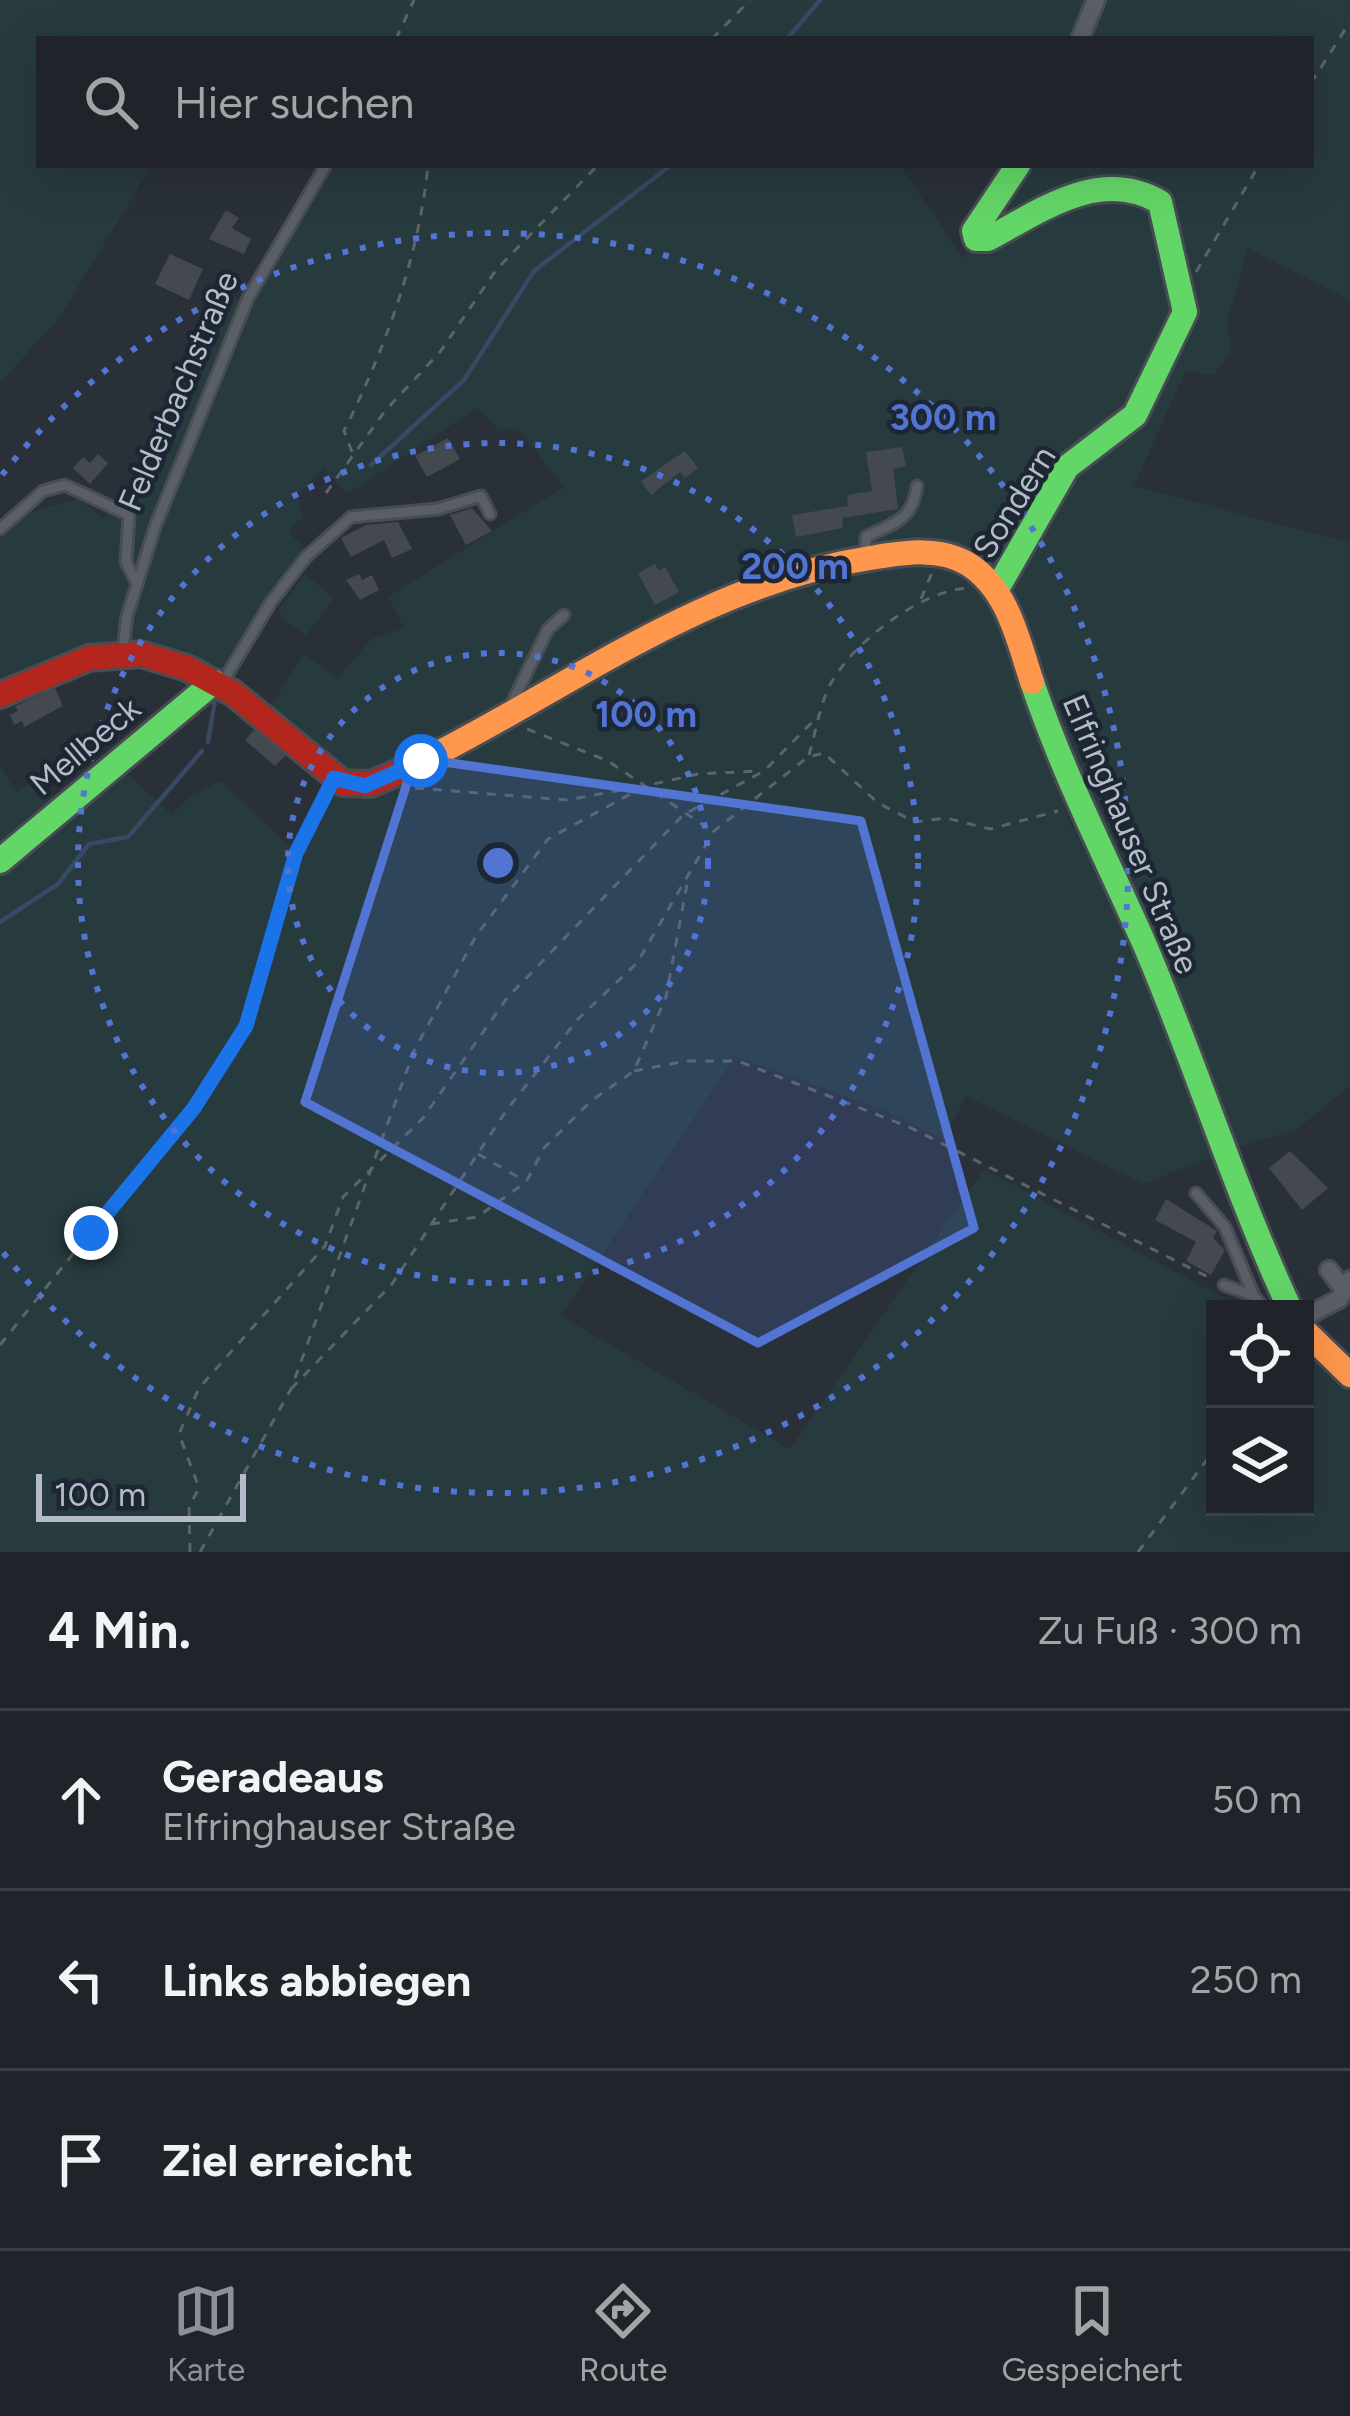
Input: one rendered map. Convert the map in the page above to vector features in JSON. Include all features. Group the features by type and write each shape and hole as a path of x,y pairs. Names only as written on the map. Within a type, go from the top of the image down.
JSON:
{"street":[{"path":"1080,36 1096,0"},
{"name":"Sondern","path":"997,590 1067,467 1135,415 1185,312 1160,202 1132,185 1090,190 988,239 976,239 974,231 1016,168"},
{"path":"0,694 89,658 122,653 145,656 221,685 267,715 334,778 353,786 386,780 598,659 788,574 865,557 939,554 970,566 997,590"},
{"name":"Elfringhauser Straße","path":"997,590 1076,806 1144,944 1250,1223 1285,1300"},
{"name":"Mellbeck","path":"0,861 221,685"},
{"path":"1314,1311 1347,1285 1329,1270"},
{"path":"1314,1340 1350,1375"}],"lane":[{"name":"Felderbachstraße","path":"122,653 137,584 248,298 324,168"},
{"name":"Felderbachstraße","path":"0,529 43,491 64,485 97,498 129,515 126,562 137,584"},
{"path":"865,557 866,538 906,518 914,508 917,486"},
{"path":"221,685 283,587 351,517 438,509 481,496 490,514"},
{"path":"503,714 548,629 564,615"},
{"path":"1196,1193 1225,1227 1257,1300"},
{"path":"1224,1285 1254,1296"}],"path":[{"path":"397,36 414,0"},
{"path":"715,36 750,0"},
{"path":"1314,78 1350,22"},
{"path":"352,453 344,431 378,363 424,200 428,168"},
{"path":"326,493 352,453 440,352 496,270 595,168"},
{"path":"1182,286 1201,267 1257,168"},
{"path":"921,601 939,554"},
{"path":"808,757 829,687 872,636 921,601 958,589 997,590"},
{"path":"503,714 608,760 683,815 714,831"},
{"path":"190,1552 189,1507 199,1488 179,1434 199,1388 242,1333 325,1246 343,1197 423,1118 507,998 683,815 764,771 820,714"},
{"path":"291,1389 392,1284 429,1224 578,1018 637,963 714,831 808,757 824,753 878,803 915,822 946,818 990,829 1076,806"},
{"path":"386,780 406,788 567,800 698,774 764,771"},
{"path":"0,1345 222,1068 246,1026 296,853 334,778"},
{"path":"200,1552 291,1389 315,1310 414,1051 476,936 548,839 645,786"},
{"path":"634,1071 665,997 688,876"},
{"path":"429,1224 477,1217 526,1182 544,1148 590,1101 634,1071 686,1061 738,1061 909,1127 1224,1285"},
{"path":"478,1154 526,1182"},
{"path":"1138,1552 1206,1461"}],"highlighted area":[{"path":"415,758 861,821 974,1228 758,1343 305,1102"}],"green space":[{"path":"0,0 1350,0 1350,300 1248,248 1227,322 1232,351 1214,374 1185,372 1134,486 1350,543 1350,1086 1296,1130 1231,1149 1145,923 1084,808 1016,619 999,590 1012,568 993,595 1069,821 1139,954 1212,1157 1144,1184 966,1096 944,1139 881,1109 735,1056 561,1316 790,1449 984,1169 1227,1300 1206,1300 1206,1516 1314,1516 1314,1362 1350,1392 1350,1552 0,1552 0,866 118,765 172,815 193,794 221,781 293,850 244,1023 219,1068 130,1180 134,1184 215,1086 242,1044 296,873 338,790 372,790 390,782 576,676 713,610 850,569 916,564 921,550 860,550 792,565 721,591 647,625 386,772 351,780 333,771 271,706 304,653 337,679 371,639 404,628 388,597 564,487 517,428 499,430 477,408 347,494 324,469 297,495 303,517 288,531 307,551 217,679 125,646 157,529 252,298 328,168 902,168 963,259 1021,168 1314,168 1314,36 36,36 36,168 150,168 59,318 0,383"},
{"path":"232,295 241,302 152,527 120,648 0,689 0,539 24,514 79,499 103,518 175,443 154,425"},
{"path":"305,574 334,598 306,636 283,619 279,609"},
{"path":"0,765 16,792 42,778 58,806 0,855"}],"building":[{"path":"226,210 239,218 232,228 251,239 244,254 209,239"},
{"path":"170,254 203,269 189,300 155,284"},
{"path":"448,438 460,459 427,477 415,456"},
{"path":"902,447 906,466 893,469 898,509 842,518 843,528 796,537 792,515 848,506 847,495 872,491 866,452"},
{"path":"685,451 698,468 685,478 680,472 651,495 641,481"},
{"path":"98,454 108,463 90,484 73,468 83,457 90,463"},
{"path":"472,508 492,531 466,545 450,515"},
{"path":"398,522 412,549 392,558 384,540 351,557 341,538 366,525"},
{"path":"655,564 659,571 665,567 679,592 655,605 638,573"},
{"path":"359,574 362,580 372,575 379,590 360,600 346,580"},
{"path":"55,688 63,706 24,727 22,721 14,725 10,715 18,711 15,706"},
{"path":"255,729 286,755 275,766 245,740"},
{"path":"1290,1151 1328,1188 1302,1210 1269,1168"},
{"path":"1166,1199 1217,1231 1213,1238 1225,1250 1211,1275 1186,1261 1196,1242 1155,1220"}],"waterway":[{"path":"790,36 820,0"},
{"path":"371,465 464,380 534,271 667,168"},
{"path":"208,742 215,700"},
{"path":"0,922 58,884 89,844 128,837 202,751"}],"traffic: fast":[{"path":"997,589 1067,467 1135,415 1185,312 1160,202 1138,192 1115,189 1072,196 988,239 976,239 974,231 1016,168"},
{"path":"0,861 214,682"},
{"path":"1032,682 1163,989 1286,1300"}],"traffic: slow":[{"path":"415,765 691,615 808,571 895,554 945,555 982,575 1010,617 1032,682"},
{"path":"1314,1340 1350,1375"}],"traffic: jam":[{"path":"0,695 89,658 141,654 187,668 233,693 343,783 371,784 415,765"}],"route":[{"path":"91,1233 194,1108 246,1026 296,853 334,778 365,786 421,761"}]}
